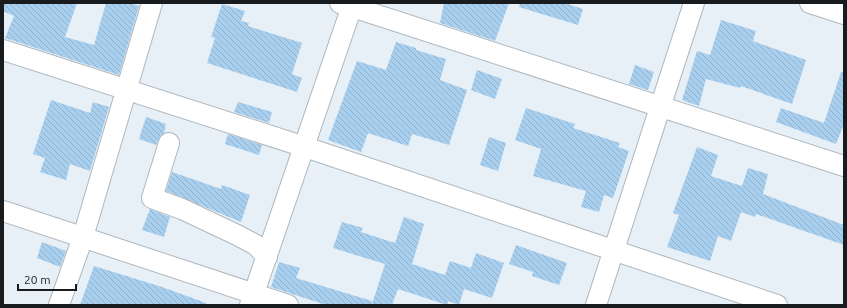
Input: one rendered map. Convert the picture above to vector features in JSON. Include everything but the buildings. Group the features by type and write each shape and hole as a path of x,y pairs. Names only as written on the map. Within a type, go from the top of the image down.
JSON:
{"street":[{"path":"59,305 83,237 152,3"},
{"path":"596,305 694,3"},
{"path":"810,3 844,14"},
{"path":"252,299 305,147 348,4 844,166"},
{"path":"3,50 305,147 777,305"},
{"path":"169,144 152,198 182,209 237,235 256,245 267,257"},
{"path":"3,212 83,237 252,299 288,305"}]}
